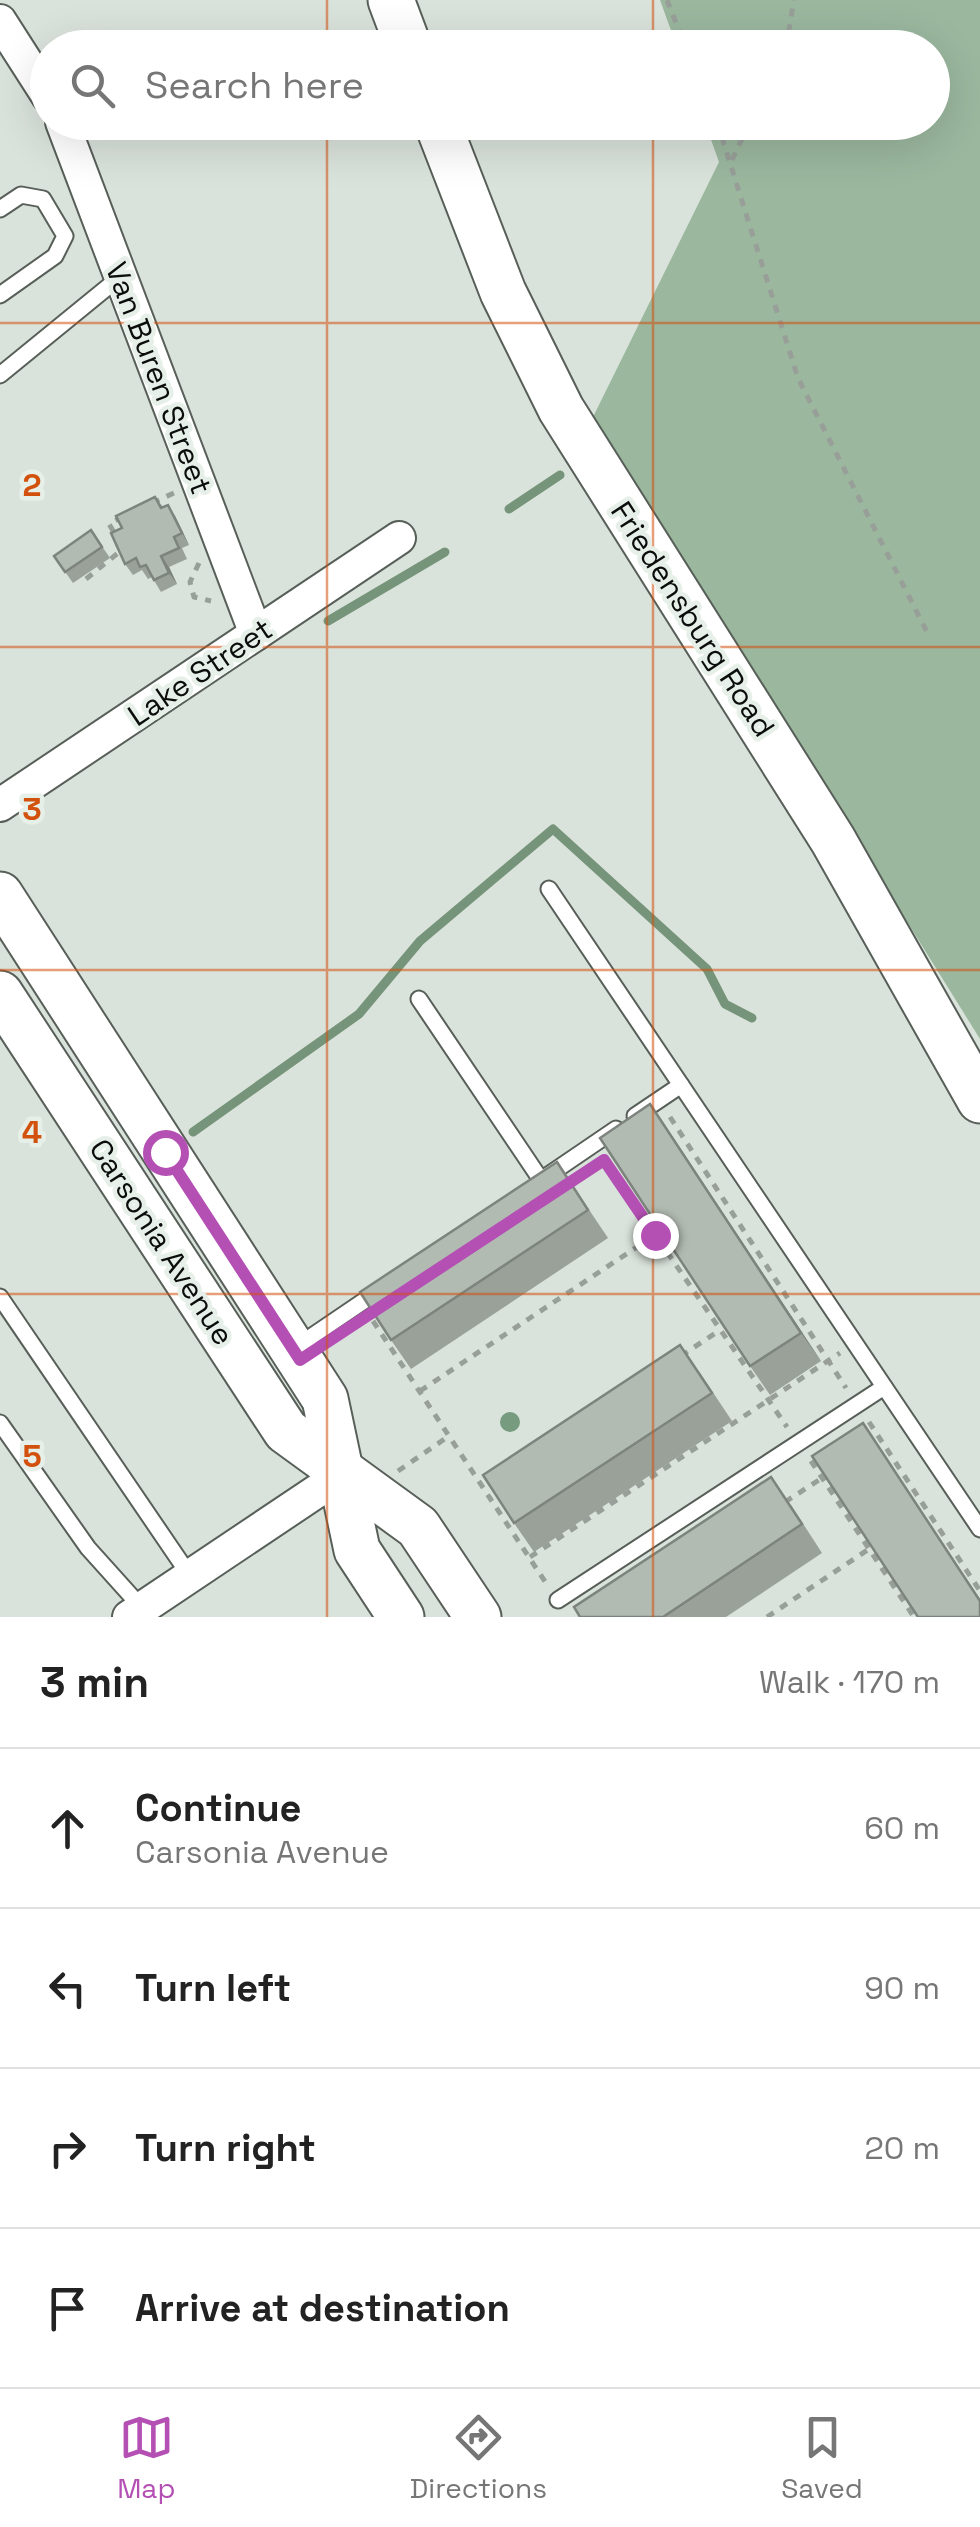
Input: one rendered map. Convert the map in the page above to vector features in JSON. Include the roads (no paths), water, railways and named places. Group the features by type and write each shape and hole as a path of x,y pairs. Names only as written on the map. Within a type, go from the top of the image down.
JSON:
{"street":[{"path":"392,0 403,30"},
{"path":"0,21 30,68"},
{"name":"Van Buren Street","path":"69,140 256,634"},
{"name":"Friedensburg Road","path":"444,140 503,292 561,408 833,840 980,1100"},
{"name":"Lake Street","path":"0,806 399,538"},
{"name":"Carsonia Avenue","path":"0,895 325,1399 358,1550 402,1617"},
{"name":"Carsonia Avenue","path":"0,994 286,1431 341,1475 418,1526 478,1617"},
{"path":"136,1613 341,1475"}],"lane":[{"path":"0,209 21,195 43,199 65,236 55,256 0,294"},
{"path":"0,375 120,278"},
{"path":"549,889 980,1529"},
{"path":"419,999 541,1180"},
{"path":"525,1191 681,1084"},
{"path":"292,1350 395,1280"},
{"path":"0,1298 190,1576"},
{"path":"558,1600 884,1387"},
{"path":"0,1422 136,1613"}],"waterway":[{"path":"509,509 560,475"},
{"path":"328,621 445,552"},
{"path":"193,1132 359,1014 420,941 553,829 707,969 725,1004 752,1018"}]}
